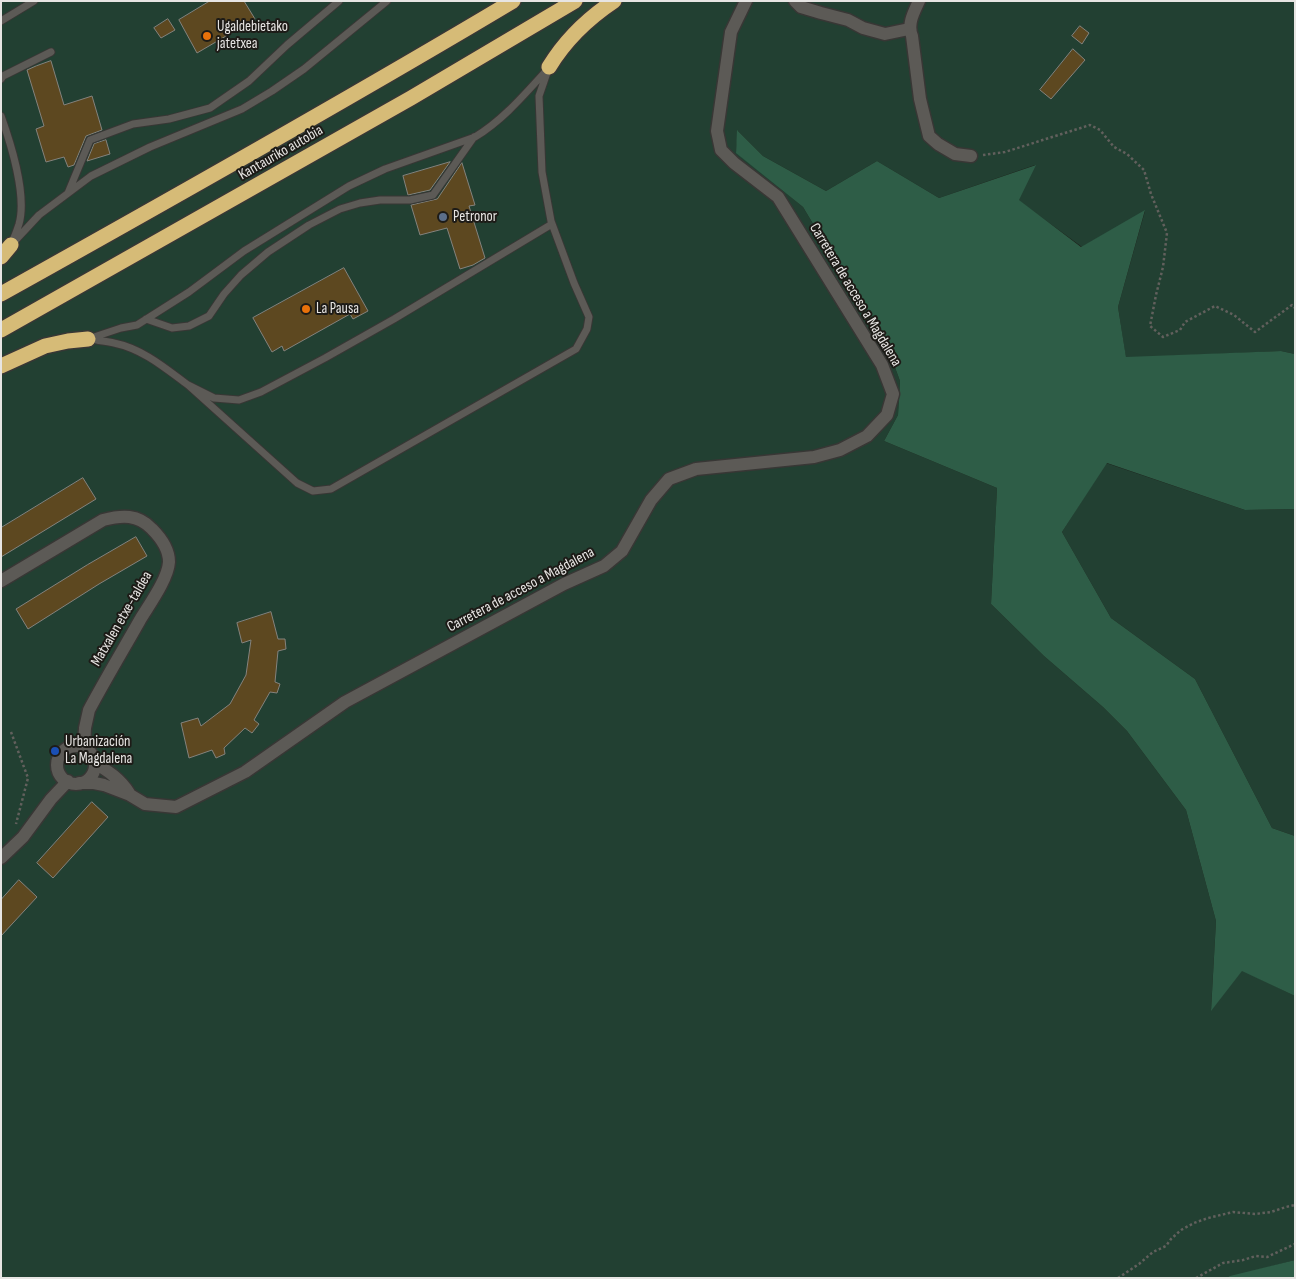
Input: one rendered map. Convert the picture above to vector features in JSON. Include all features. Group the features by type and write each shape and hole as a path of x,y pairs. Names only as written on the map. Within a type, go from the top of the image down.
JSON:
{"highway":[{"name":"Kantauriko autobia","path":"1,294 298,127 513,1"},
{"name":"Kantauriko autobia","path":"1,330 338,141 575,1"},
{"path":"550,67 559,50 575,32 614,1"},
{"path":"1,366 45,346 88,339"}],"street":[{"name":"Carretera de acceso a Magdalena","path":"74,782 104,785 130,795 145,804 176,807 245,772 345,702 564,584 604,566 622,551 650,500 669,479 696,469 814,457 840,450 867,436 887,415 893,394 882,365 778,197 734,163 721,150 717,131 731,32 746,1"},
{"path":"795,1 801,7 848,20 863,28 885,34 909,29"},
{"path":"920,1 909,29 912,36 920,99 928,136 955,154 971,156"},
{"name":"Matxalen etxe-taldea","path":"1,581 103,520 112,518 122,516 134,517 148,525 160,536 165,546 169,561 166,574 89,710 85,728 84,748"},
{"path":"1,858 22,838 51,799 74,782 89,778 93,774 95,763 91,754 78,746 66,749 58,760 59,772 63,778 74,782"},
{"name":"Carretera de acceso a Magdalena","path":"95,763 109,772 124,786 130,795"}],"lane":[{"path":"1,21 34,1"},
{"path":"68,193 90,140 133,124 169,119 210,108 248,81 339,1"},
{"path":"6,251 39,215 91,176 150,147 242,109 304,70 387,1"},
{"path":"1,79 3,76 52,52"},
{"path":"88,339 121,328 137,325 146,320 189,292 244,251 349,186 385,169 475,137 506,114 550,67"},
{"path":"88,339 113,342 132,348 151,358 188,385 297,483 313,491 331,488 576,349 587,329 589,317 552,224 542,172 540,96 550,67"},
{"path":"1,116 17,169 21,200 20,222 6,251"},
{"path":"146,320 172,328 190,326 209,316 224,294 241,275 268,252 308,224 340,208 380,200 410,200 433,195 475,137"},
{"path":"188,385 214,398 231,400 239,400 261,392 394,319 552,224"}],"path":[{"path":"971,156 1005,152 1090,125 1100,130 1114,147 1128,154 1144,170 1151,194 1167,233 1163,267 1150,326 1163,337 1180,330 1185,322 1215,306 1234,315 1255,332 1292,305 1295,308"},
{"path":"11,732 28,778 14,831 22,838"},
{"path":"1118,1278 1153,1252 1166,1246 1171,1239 1194,1223 1232,1212 1256,1214 1272,1212 1286,1206 1295,1205"},
{"path":"1196,1278 1223,1263 1256,1256 1267,1257 1295,1244"}],"green space":[{"path":"1,1 1295,1 1295,354 1281,351 1126,358 1118,307 1145,211 1082,247 1018,200 1035,165 939,198 877,161 826,191 763,156 738,131 736,152 803,207 889,351 900,381 898,415 884,441 997,488 991,604 1044,656 1103,707 1127,731 1186,810 1216,921 1211,1010 1242,970 1295,996 1295,1260 1227,1278 1,1278"},
{"path":"737,130 763,156 826,191 877,161 939,198 1036,165 1019,200 1081,247 1145,210 1118,307 1126,357 1281,351 1295,354 1295,509 1245,510 1107,463 1062,532 1111,618 1195,679 1272,828 1295,836 1295,996 1242,971 1211,1011 1216,921 1186,810 1127,731 1103,707 1044,656 991,604 997,488 884,441 898,415 900,381 889,351 803,207 736,153"},
{"path":"1106,463 1245,510 1295,509 1295,836 1272,828 1195,679 1111,618 1062,532"},
{"path":"1295,1260 1295,1278 1227,1278 1230,1276"}],"building":[{"name":"Ugaldebietako jatetxea","path":"210,1 244,1 255,19 197,53 179,20"},
{"path":"168,19 175,30 161,38 154,28"},
{"path":"1080,26 1089,33 1082,44 1072,36"},
{"path":"1073,49 1085,60 1051,99 1040,90"},
{"path":"51,61 64,105 92,96 102,130 86,136 74,165 68,167 64,157 46,162 36,129 44,126 27,70"},
{"path":"106,140 110,154 87,161 94,144"},
{"path":"450,162 430,190 408,195 403,176"},
{"name":"Petronor","path":"462,163 475,205 469,206 485,258 473,265 460,269 447,228 420,235 411,205 437,199"},
{"name":"La Pausa","path":"344,268 368,311 353,319 350,314 284,351 282,346 272,352 253,318"},
{"path":"83,478 96,499 1,557 1,528"},
{"path":"136,537 147,556 28,629 16,609"},
{"path":"271,612 278,639 285,639 286,649 278,651 275,682 280,684 277,693 270,692 254,720 259,724 252,733 245,728 224,748 225,754 216,758 212,750 189,758 181,723 198,718 201,726 230,704 246,675 251,640 242,643 237,623"},
{"path":"92,802 108,817 53,878 37,863"},
{"path":"19,880 37,897 1,936 1,900"}],"place":[{"name":"Ugaldebietako jatetxea","path":"207,36"},
{"name":"Petronor","path":"443,217"},
{"name":"La Pausa","path":"306,309"},
{"name":"Urbanización La Magdalena","path":"55,751"}]}
